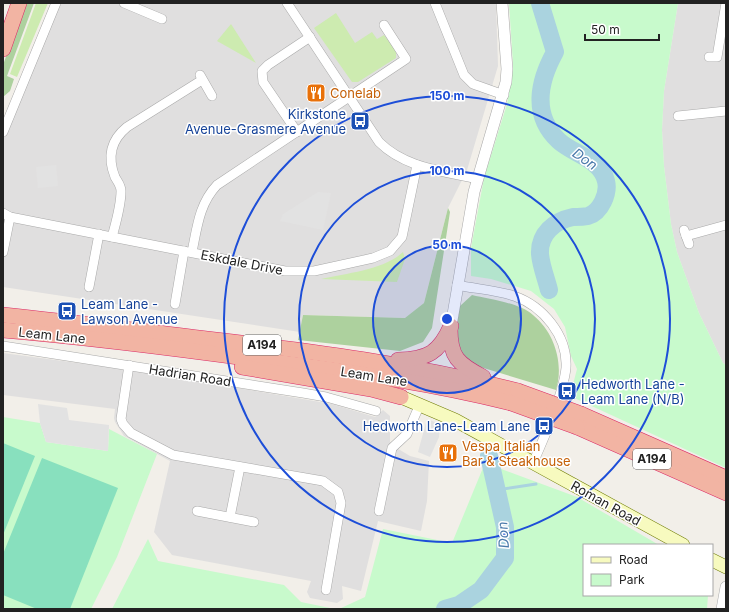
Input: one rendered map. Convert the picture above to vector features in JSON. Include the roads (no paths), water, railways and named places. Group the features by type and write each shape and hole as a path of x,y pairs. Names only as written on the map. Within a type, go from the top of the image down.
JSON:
{"highway":[{"path":"3,49 19,3"},
{"name":"Leam Lane","path":"3,315 252,344 374,361 450,374 502,387 514,397"},
{"name":"A194","path":"374,361 412,360 429,355 442,345 450,326"},
{"name":"A194","path":"450,326 451,348 457,360 468,370 502,387"},
{"name":"Leam Lane","path":"3,330 127,343 389,377 514,397 579,420 726,478"},
{"path":"127,343 240,366 371,389 401,397"},
{"name":"Leam Lane","path":"579,420 726,493"}],"main road":[{"name":"Roman Road","path":"401,397 455,420 682,544"},
{"path":"713,560 726,567"}],"street":[{"path":"3,132 56,3"},
{"path":"124,3 162,19"},
{"path":"287,3 379,142 385,148 402,160 477,179"},
{"path":"435,3 464,76 473,84 504,95"},
{"path":"450,326 477,179 504,95 507,69 502,3"},
{"path":"709,57 717,57 726,3"},
{"path":"175,304 201,209 210,192 217,185 406,59 384,25"},
{"path":"297,132 263,82 262,77 265,67 310,38"},
{"path":"112,237 121,199 121,188 110,162 112,147 118,134 201,77 212,96"},
{"path":"678,116 726,110"},
{"name":"Eskdale Drive","path":"6,215 285,271 314,272 382,255 390,251 402,237 418,165"},
{"path":"3,252 6,215"},
{"path":"686,237 726,225"},
{"path":"89,287 99,234"},
{"path":"458,285 503,293 526,302 545,315 558,336 564,352 566,367 545,436 533,463"},
{"name":"Hadrian Road","path":"3,346 326,397 376,411"},
{"path":"129,365 121,413 121,419 126,429 173,455 323,481 338,492 341,503 326,590"},
{"path":"379,511 392,448 401,442 407,434 420,404"},
{"path":"230,517 240,467"},
{"path":"197,511 254,522"},
{"path":"722,609 726,587"}],"waterway":[{"name":"Don","path":"540,3 555,52 545,74 540,98 544,120 550,131 559,141 599,167 603,173 607,186 603,202 597,211 588,216 566,219 554,225 542,240 540,254 542,268 549,290"},
{"name":"Don","path":"445,609 459,605 481,590 505,558 505,527 489,456"},
{"path":"496,490 536,484"}],"place":[{"name":"Conelab","path":"316,93"},
{"name":"Kirkstone Avenue-Grasmere Avenue","path":"360,121"},
{"name":"Leam Lane - Lawson Avenue","path":"67,311"},
{"name":"Hedworth Lane - Leam Lane (N/B)","path":"567,391"},
{"name":"Hedworth Lane-Leam Lane","path":"544,426"},
{"name":"Vespa Italian Bar & Steakhouse","path":"448,453"}]}
